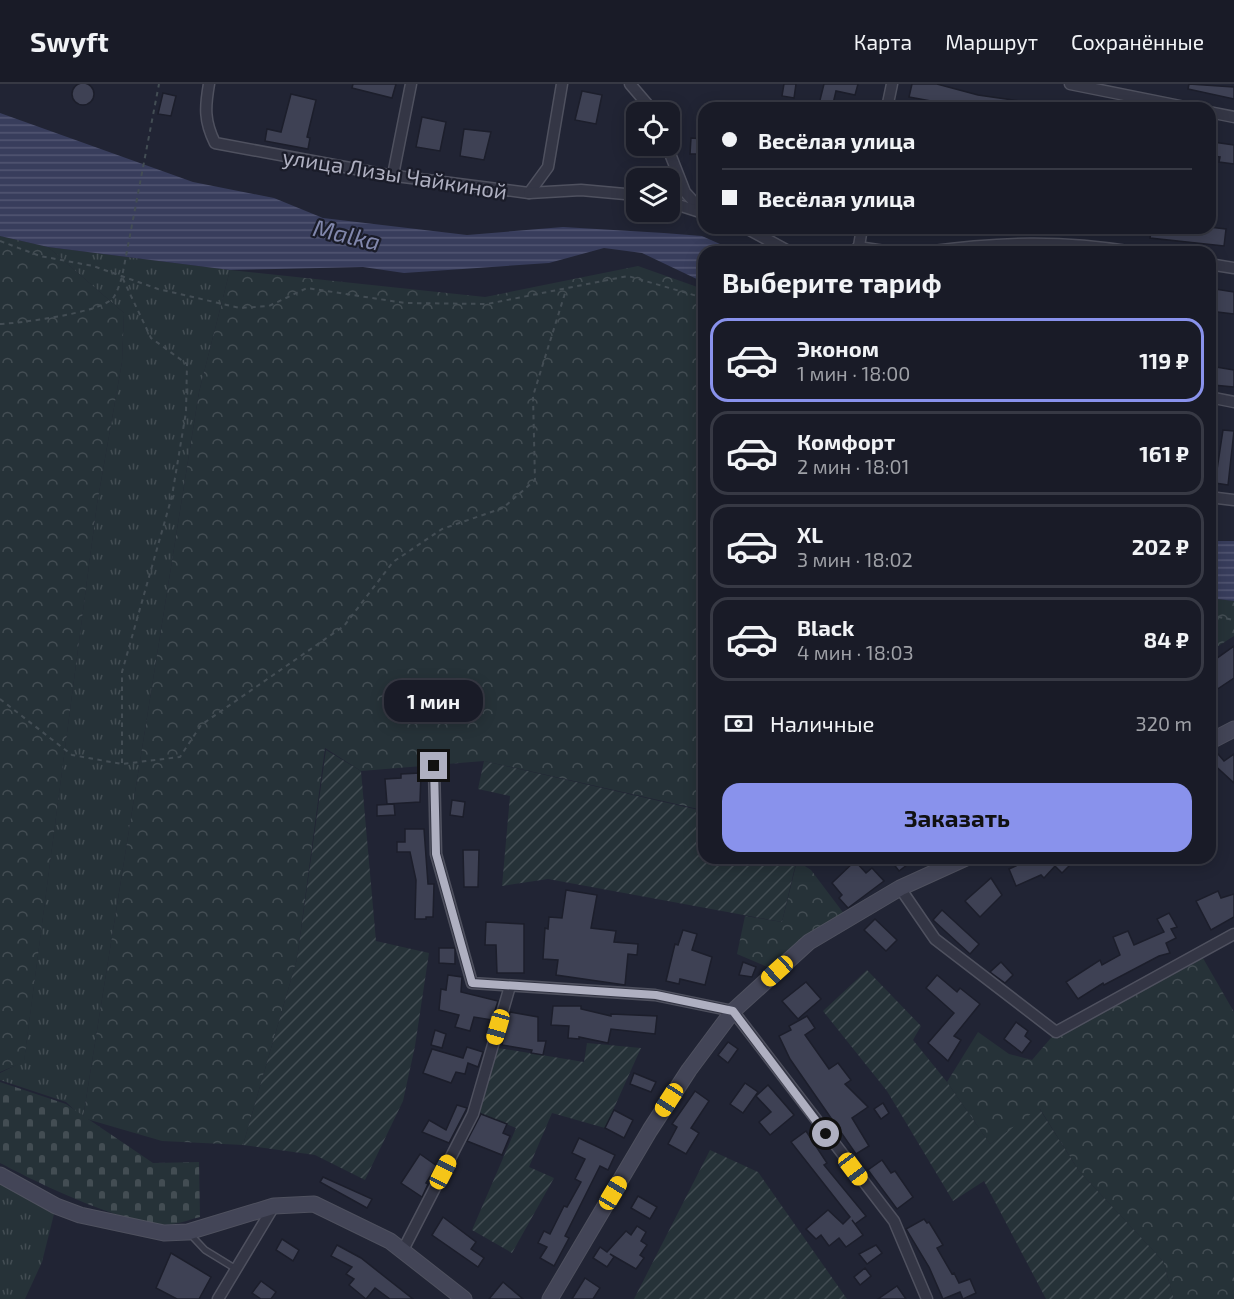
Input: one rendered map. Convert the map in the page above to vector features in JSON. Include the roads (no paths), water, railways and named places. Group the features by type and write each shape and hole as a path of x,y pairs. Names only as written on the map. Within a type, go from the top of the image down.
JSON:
{"street":[{"name":"улица Лизы Чайкиной","path":"209,84 204,112 206,126 215,143 393,176 530,193 548,167 562,84"},
{"path":"393,176 411,84"},
{"path":"630,84 645,102"},
{"path":"888,102 892,84"},
{"path":"1070,84 1160,102"},
{"path":"1216,113 1234,117"},
{"path":"671,156 685,192 698,207"},
{"path":"530,193 581,190 626,194"},
{"path":"680,206 698,211"},
{"path":"757,234 779,246"},
{"path":"987,246 1029,242 1095,246"},
{"path":"1216,265 1234,268"},
{"path":"1216,398 1234,402"},
{"path":"1216,498 1234,500"},
{"path":"1216,738 1234,729"},
{"path":"434,766 436,854 472,983 656,995 733,1011 894,1221 927,1299"},
{"path":"550,1299 650,1130 689,1070 733,1011 809,942 900,888 953,864"},
{"path":"900,888 935,939 1056,1032 1234,934"},
{"path":"403,1250 473,1114 510,986"},
{"path":"0,1175 56,1206 80,1215 156,1232 188,1232 274,1206 314,1204 375,1233 403,1250 464,1299"},
{"path":"218,1299 274,1206"}],"lane":[{"path":"188,1232 205,1250 236,1269"}],"water":[{"name":"Malka","path":"0,113 193,182 274,198 323,218 467,235 563,227 664,233 702,236 724,246 698,246 698,280 642,253 604,248 549,263 404,273 363,267 230,270 48,247 0,236"},
{"path":"1216,541 1234,541 1234,601 1216,599"}]}
